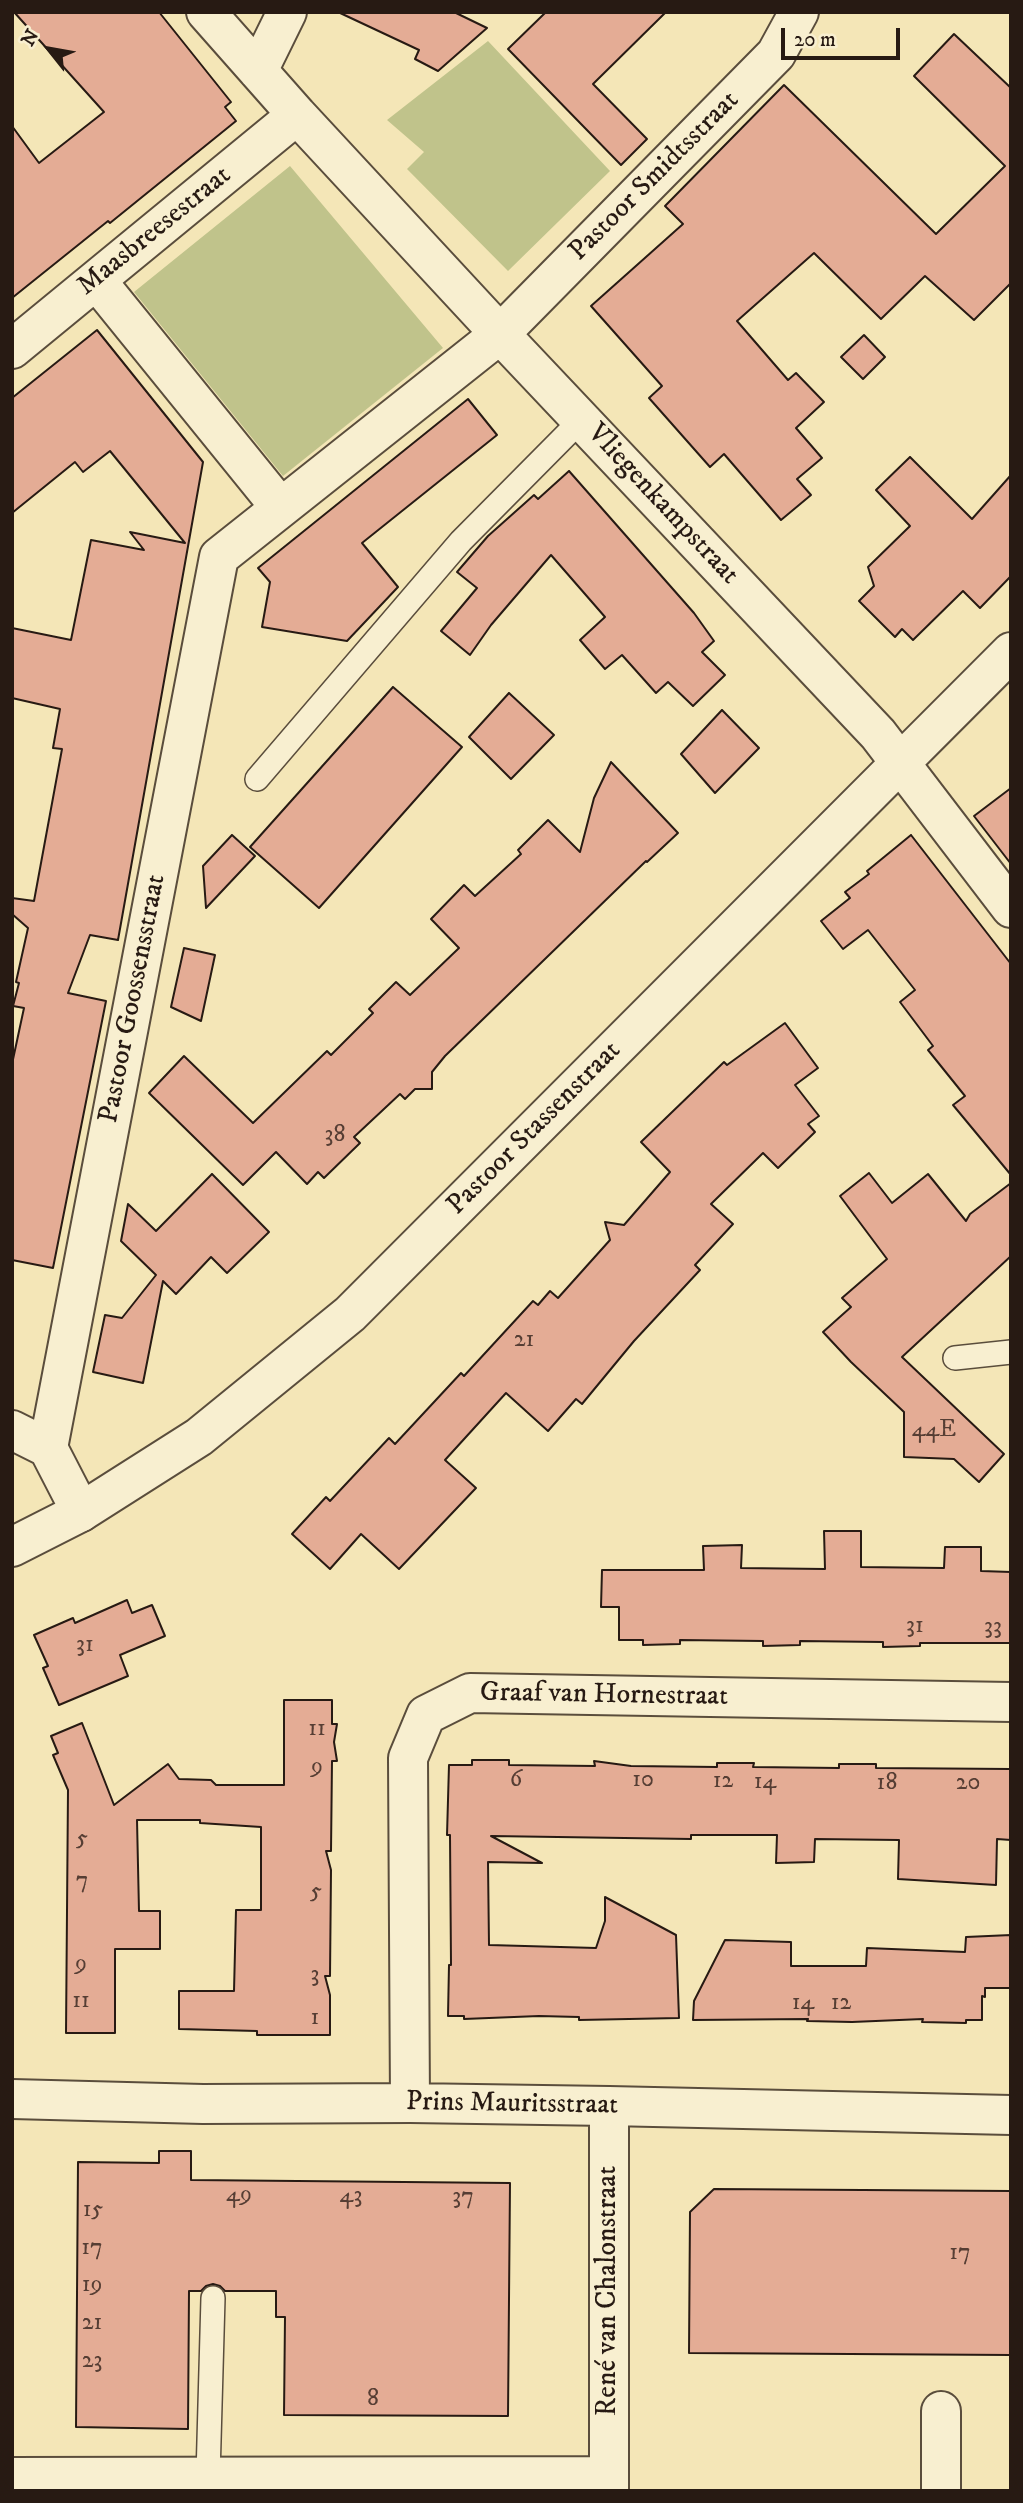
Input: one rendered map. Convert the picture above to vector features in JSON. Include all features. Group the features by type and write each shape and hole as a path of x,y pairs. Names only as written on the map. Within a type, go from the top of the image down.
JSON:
{"street":[{"name":"Vliegenkampstraat","path":"206,12 297,115 500,334 878,734 1011,908"},
{"path":"258,71 287,12"},
{"name":"Pastoor Smidtsstraat","path":"500,334 776,54 799,12"},
{"name":"Maasbreesestraat","path":"12,349 297,115"},
{"path":"96,281 280,507"},
{"name":"Pastoor Goossensstraat","path":"48,1448 219,557 500,334"},
{"name":"Pastoor Stassenstraat","path":"12,1547 81,1512 199,1437 350,1314 1011,652"},
{"path":"12,1430 48,1448 81,1512"},
{"name":"Graaf van Hornestraat","path":"410,2103 408,1758 426,1715 470,1693 1011,1702"},
{"name":"Prins Mauritsstraat","path":"12,2099 203,2104 609,2106 1011,2115"},
{"name":"René van Chalonstraat","path":"12,2477 208,2476 609,2484 609,2106"},
{"path":"941,2411 941,2491"}],"lane":[{"path":"257,779 461,541 581,420"},
{"path":"955,1358 1011,1352"},
{"path":"208,2476 213,2298"}],"green space":[{"path":"488,41 610,171 508,271 407,169 424,152 387,120"},
{"path":"290,166 443,348 283,476 134,292"}],"building":[{"path":"14,12 159,12 231,102 225,107 236,121 12,298 12,126 39,163 104,112"},
{"path":"338,12 454,12 487,28 438,71 415,59 419,50"},
{"path":"546,12 666,12 593,84 647,139 621,165 508,49"},
{"path":"954,34 1011,88 1011,283 974,320 925,276 881,319 814,253 737,321 788,380 796,373 824,402 796,428 822,458 797,479 811,495 781,520 724,454 710,467 649,398 662,386 591,306 683,224 665,206 784,85 936,234 1005,166 914,76"},
{"path":"97,330 203,462 118,940 90,935 68,993 106,1001 53,1268 12,1260 12,1064 24,1008 13,1006 28,928 12,914 12,898 34,901 62,749 53,748 60,709 12,698 12,628 71,640 91,540 144,550 130,532 185,543 110,451 83,472 75,462 12,513 12,398"},
{"path":"864,335 885,357 863,379 841,357"},
{"path":"468,399 497,435 362,543 398,587 347,641 262,627 270,582 258,568"},
{"path":"910,457 972,519 1011,475 1011,576 980,608 963,591 913,640 902,629 895,637 859,601 874,586 868,567 910,526 876,490"},
{"path":"569,471 694,613 714,641 702,652 725,675 693,706 668,682 656,693 622,655 605,669 580,640 605,617 551,555 491,625 470,655 441,631 477,588 457,572 488,536 534,495 538,499"},
{"path":"393,687 462,747 319,908 250,847"},
{"path":"509,693 554,735 511,779 469,737"},
{"path":"722,710 759,748 715,793 681,754"},
{"path":"611,762 678,833 445,1056 432,1072 432,1089 415,1089 405,1099 400,1094 354,1137 360,1143 324,1178 318,1172 307,1184 276,1152 243,1185 149,1093 184,1056 253,1123 327,1051 331,1055 373,1013 369,1009 396,982 410,995 459,948 431,919 464,885 475,896 521,854 518,850 548,820 580,852 594,798"},
{"path":"1011,788 1011,864 974,816"},
{"path":"232,835 255,856 206,908 203,866"},
{"path":"911,835 1011,964 1011,1175 953,1105 965,1096 928,1050 933,1046 900,1002 915,990 868,930 843,949 821,921 850,898 845,892"},
{"path":"184,948 215,955 201,1021 171,1007"},
{"path":"785,1023 818,1068 795,1085 819,1116 808,1124 815,1132 778,1168 763,1153 711,1204 733,1224 695,1265 700,1270 634,1341 582,1404 576,1399 548,1431 506,1393 445,1460 476,1488 399,1569 361,1534 330,1569 292,1534 326,1497 330,1501 389,1438 395,1444 461,1373 464,1376 533,1301 538,1305 550,1291 558,1298 610,1240 605,1222 624,1225 670,1172 641,1142 724,1062 727,1065"},
{"path":"869,1173 892,1203 928,1174 966,1221 970,1214 1011,1183 1011,1256 902,1357 1004,1454 979,1482 954,1459 904,1457 904,1412 823,1332 851,1307 842,1298 887,1259 840,1196"},
{"path":"212,1174 269,1232 227,1273 211,1257 176,1294 163,1281 143,1383 93,1372 105,1315 122,1318 156,1275 121,1241 128,1204 156,1231"},
{"path":"824,1531 861,1531 861,1567 944,1568 945,1547 981,1547 981,1571 1011,1572 1011,1643 920,1643 920,1646 883,1647 883,1642 800,1641 800,1645 763,1646 763,1641 680,1640 680,1644 643,1645 643,1640 619,1640 619,1607 601,1607 602,1570 704,1570 703,1546 742,1545 741,1568 825,1569"},
{"path":"127,1600 132,1613 152,1605 165,1636 120,1655 128,1676 59,1705 43,1668 48,1666 34,1635 73,1618 75,1623"},
{"path":"284,1700 332,1700 332,1724 337,1724 334,1742 337,1761 332,1761 331,1851 326,1851 331,1870 330,1976 325,1976 330,1995 330,2035 257,2035 257,2031 179,2029 179,1991 234,1991 236,1910 261,1910 261,1827 200,1823 200,1820 137,1820 139,1911 160,1911 160,1949 115,1949 115,2033 66,2033 68,1790 53,1755 58,1753 51,1736 82,1723 114,1805 168,1764 179,1779 211,1780 216,1785 284,1785"},
{"path":"472,1760 509,1760 509,1765 595,1766 594,1761 631,1766 717,1767 717,1763 754,1763 753,1767 839,1768 839,1764 876,1764 876,1768 1011,1769 1011,1840 997,1839 996,1885 898,1879 899,1840 815,1839 814,1862 776,1863 777,1835 691,1835 691,1839 491,1836 542,1863 488,1862 489,1945 596,1948 605,1921 605,1897 676,1935 679,2018 579,2020 579,2017 539,2016 464,2019 464,2016 448,2016 451,1965 450,1835 447,1835 449,1765 472,1765"},
{"path":"1011,1935 1011,1988 985,1988 985,1997 982,1996 982,2020 966,2020 966,2023 922,2022 923,2019 852,2022 807,2021 808,2019 693,2020 694,2001 725,1940 791,1942 791,1966 866,1966 867,1948 965,1952 966,1937"},
{"path":"159,2151 191,2151 191,2180 510,2183 508,2416 284,2415 285,2317 276,2317 276,2291 225,2291 213,2284 201,2291 189,2291 188,2429 76,2427 78,2162 159,2163"},
{"path":"714,2189 1011,2191 1011,2355 689,2353 690,2212"}]}
